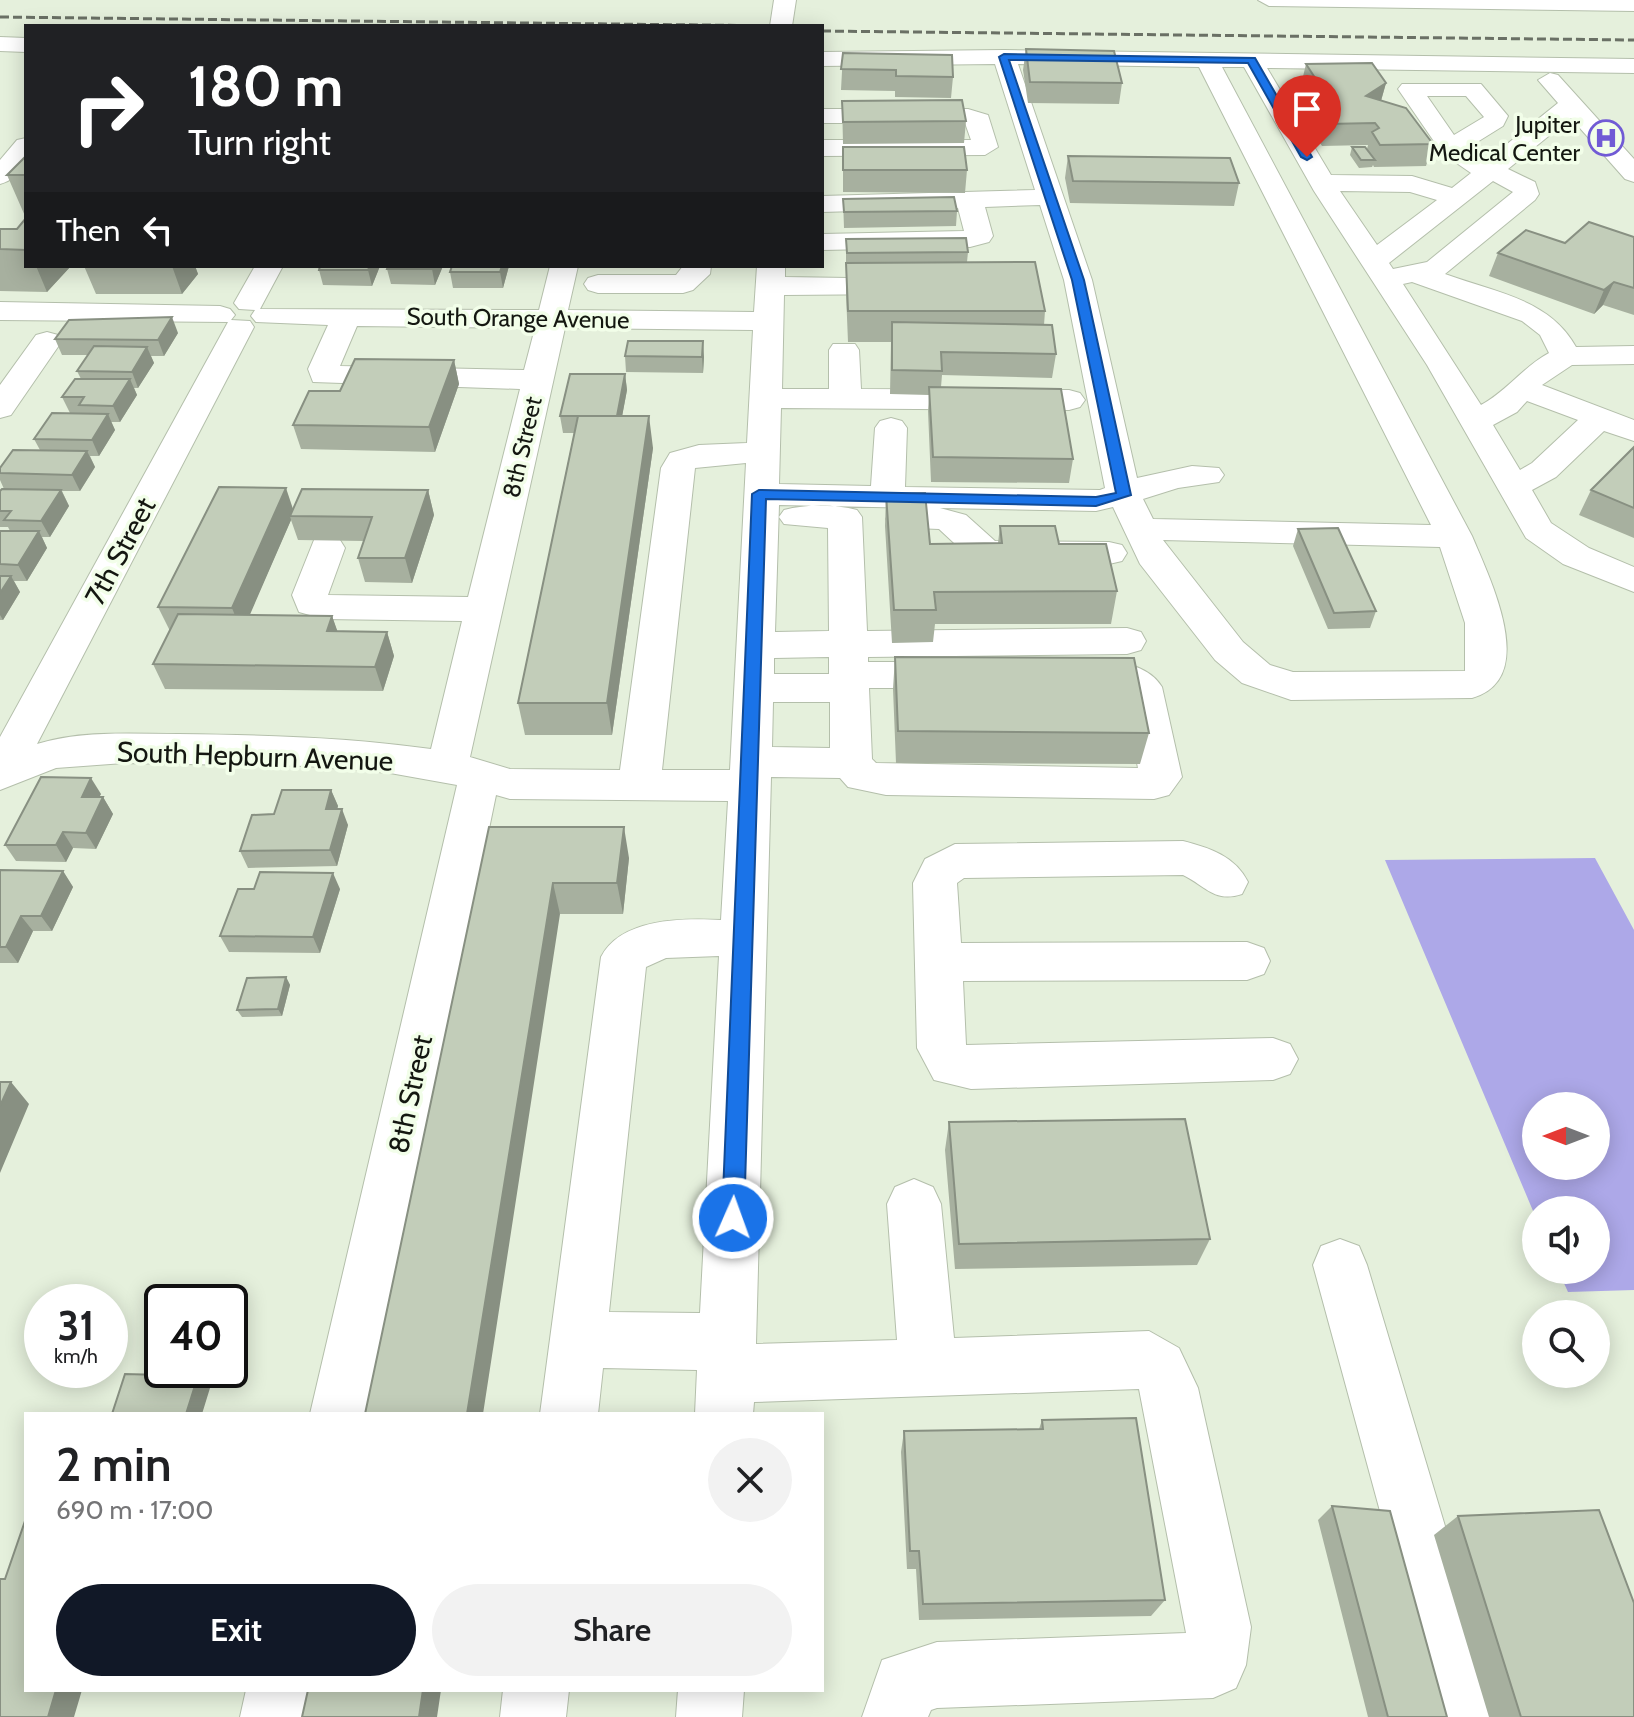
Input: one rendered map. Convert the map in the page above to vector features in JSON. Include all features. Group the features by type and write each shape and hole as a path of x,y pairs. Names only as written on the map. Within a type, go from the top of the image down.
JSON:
{"street":[{"path":"781,24 785,0"},
{"path":"1269,0 1634,5"},
{"path":"0,44 24,45"},
{"path":"824,48 872,56"},
{"path":"1004,57 1079,284 1124,495 1153,556 1229,651 1256,674 1291,686 1472,685 1484,677 1487,664 1485,615 1454,536 1207,60"},
{"path":"824,59 1004,57 1634,66"},
{"path":"1251,60 1322,183 1475,422 1538,530 1576,556 1634,580"},
{"path":"1536,64 1634,174"},
{"path":"824,100 877,100"},
{"path":"1379,270 1456,197 1558,118 1571,102"},
{"path":"824,116 968,116 979,120 985,147 824,148"},
{"path":"0,176 24,147"},
{"path":"1417,274 1436,268 1526,194 1526,188 1517,181 1458,157 1451,148"},
{"path":"824,165 970,166 979,236 970,239 824,242"},
{"path":"824,204 974,201 1046,186 1075,175"},
{"path":"1234,177 1266,178"},
{"path":"1322,183 1412,184 1456,197"},
{"name":"7th Street","path":"0,775 268,268"},
{"name":"8th Street","path":"339,1412 464,771 484,609 564,268"},
{"path":"598,284 683,284 696,274 697,268"},
{"path":"1379,270 1417,274 1532,315 1552,330 1566,356"},
{"path":"1049,284 1079,284"},
{"name":"South Orange Avenue","path":"0,311 552,319 770,291 925,285"},
{"path":"726,1377 770,291"},
{"path":"347,316 323,369 324,375 537,380"},
{"path":"424,351 437,317"},
{"path":"0,408 47,341"},
{"path":"844,350 845,398"},
{"path":"360,351 497,352"},
{"path":"1475,422 1506,405 1538,371 1566,356 1634,355"},
{"path":"1522,388 1633,430"},
{"path":"764,398 1069,400"},
{"path":"1513,487 1544,470 1600,417"},
{"path":"888,497 891,428"},
{"path":"639,785 678,468 682,460 699,455 760,488 845,517 945,520 954,523 980,550 1109,553"},
{"path":"760,488 888,497 1096,501 1124,495 1167,478 1207,475"},
{"path":"755,645 849,669 1114,674 1142,687 1161,777 1154,784 886,780 863,776 851,763 849,669 845,517"},
{"path":"1139,529 1454,536"},
{"path":"327,548 310,595 312,603 324,607 484,609"},
{"path":"754,688 849,669 1127,641"},
{"name":"South Hepburn Avenue","path":"0,775 60,752 113,749 328,753 464,771 510,784 639,785 851,763"},
{"path":"1226,882 1201,863 1183,858 955,861 941,871 935,883 942,1048 952,1065 971,1068 1273,1059"},
{"path":"569,1412 624,957 641,943 674,939 745,939"},
{"path":"939,962 1247,961"},
{"path":"914,1204 928,1367"},
{"path":"1340,1265 1469,1717"},
{"path":"578,1340 726,1377 1149,1360 1159,1368 1169,1388 1219,1627 1213,1665 937,1675 905,1683 895,1717"},
{"path":"273,1717 279,1692"},
{"path":"533,1717 536,1692"},
{"path":"709,1717 711,1692"}],"shaded area":[{"path":"1595,858 1634,930 1634,1290 1568,1292 1564,1284 1610,1284 1610,1196 1527,1196 1385,860"}],"building":[{"path":"1026,49 1114,51 1122,83 1030,82"},
{"path":"843,53 952,55 953,77 896,76 896,70 841,69"},
{"path":"1372,63 1386,83 1366,96 1406,108 1433,144 1380,145 1372,132 1379,128 1375,123 1327,124 1305,91 1323,90 1306,64"},
{"path":"962,100 966,121 843,122 842,101"},
{"path":"843,147 964,147 967,170 843,170"},
{"path":"1352,147 1365,147 1375,160 1361,160"},
{"path":"1068,156 1230,158 1239,183 1073,181"},
{"path":"24,158 24,175 7,175"},
{"path":"954,197 957,211 844,212 843,199"},
{"path":"24,220 24,250 0,249 0,229 17,229"},
{"path":"1589,222 1634,237 1634,288 1614,282 1604,290 1498,253 1526,230 1565,243"},
{"path":"966,238 968,252 847,253 846,239"},
{"path":"1035,262 1045,311 848,311 846,263"},
{"path":"320,268 369,268 368,270"},
{"path":"387,268 432,268 432,269"},
{"path":"451,268 501,268 500,272 450,272"},
{"path":"172,317 158,340 55,339 69,320"},
{"path":"892,322 1052,325 1056,354 941,352 942,371 892,370"},
{"path":"628,341 703,341 702,357 625,356"},
{"path":"94,346 147,347 132,372 77,371"},
{"path":"355,359 454,360 429,427 293,425 309,391 340,391"},
{"path":"570,374 625,374 617,416 560,416"},
{"path":"75,379 130,379 113,406 79,405 84,397 62,397"},
{"path":"929,387 1061,389 1073,459 933,457"},
{"path":"52,413 108,414 92,440 34,439"},
{"path":"578,416 649,416 607,703 518,703"},
{"path":"1634,447 1634,508 1591,490"},
{"path":"13,450 87,451 72,475 0,473 0,468"},
{"path":"219,487 286,488 232,608 158,607"},
{"path":"2,489 61,490 41,521 4,520 11,511 0,511"},
{"path":"302,489 428,490 405,558 358,558 372,517 290,516"},
{"path":"925,493 930,544 1002,543 1000,526 1055,526 1059,544 1106,544 1117,591 934,592 936,610 894,610 886,494"},
{"path":"1338,528 1376,611 1334,613 1298,529"},
{"path":"0,531 39,531 18,565 0,564"},
{"path":"0,576 11,576 0,593"},
{"path":"178,614 332,616 327,631 387,632 375,667 153,664"},
{"path":"895,657 1134,658 1149,733 898,731"},
{"path":"41,777 91,778 82,797 103,797 86,833 63,832 56,845 5,845"},
{"path":"282,790 331,790 326,809 342,809 330,850 240,851 252,815 274,814"},
{"path":"489,827 624,827 617,883 553,883 467,1412 365,1412"},
{"path":"0,870 63,871 41,916 21,916 6,947 0,947"},
{"path":"260,872 333,873 313,937 220,936 238,889 254,889"},
{"path":"286,977 278,1009 237,1010 247,978"},
{"path":"0,1082 11,1082 0,1106"},
{"path":"1185,1119 1210,1239 959,1244 949,1122"},
{"path":"128,1374 144,1375 144,1388 194,1388 187,1412 113,1412 120,1388 128,1388"},
{"path":"1136,1418 1165,1600 923,1604 919,1551 910,1551 904,1431 1043,1429 1042,1420"},
{"path":"1332,1506 1390,1511 1447,1717 1388,1717"},
{"path":"1599,1510 1634,1603 1634,1717 1521,1717 1458,1516"},
{"path":"24,1524 24,1692 55,1692 48,1717 0,1717 0,1579 5,1579"},
{"path":"308,1692 423,1692 419,1717 302,1717"}],"railway":[{"path":"0,17 613,24"},
{"path":"824,31 1634,40"}],"place":[{"name":"Jupiter Medical Center","path":"1606,138"}],"route":[{"path":"733,1218 751,786 759,494 1096,501 1124,495 1078,280 1004,57 1251,60 1307,157"}]}
